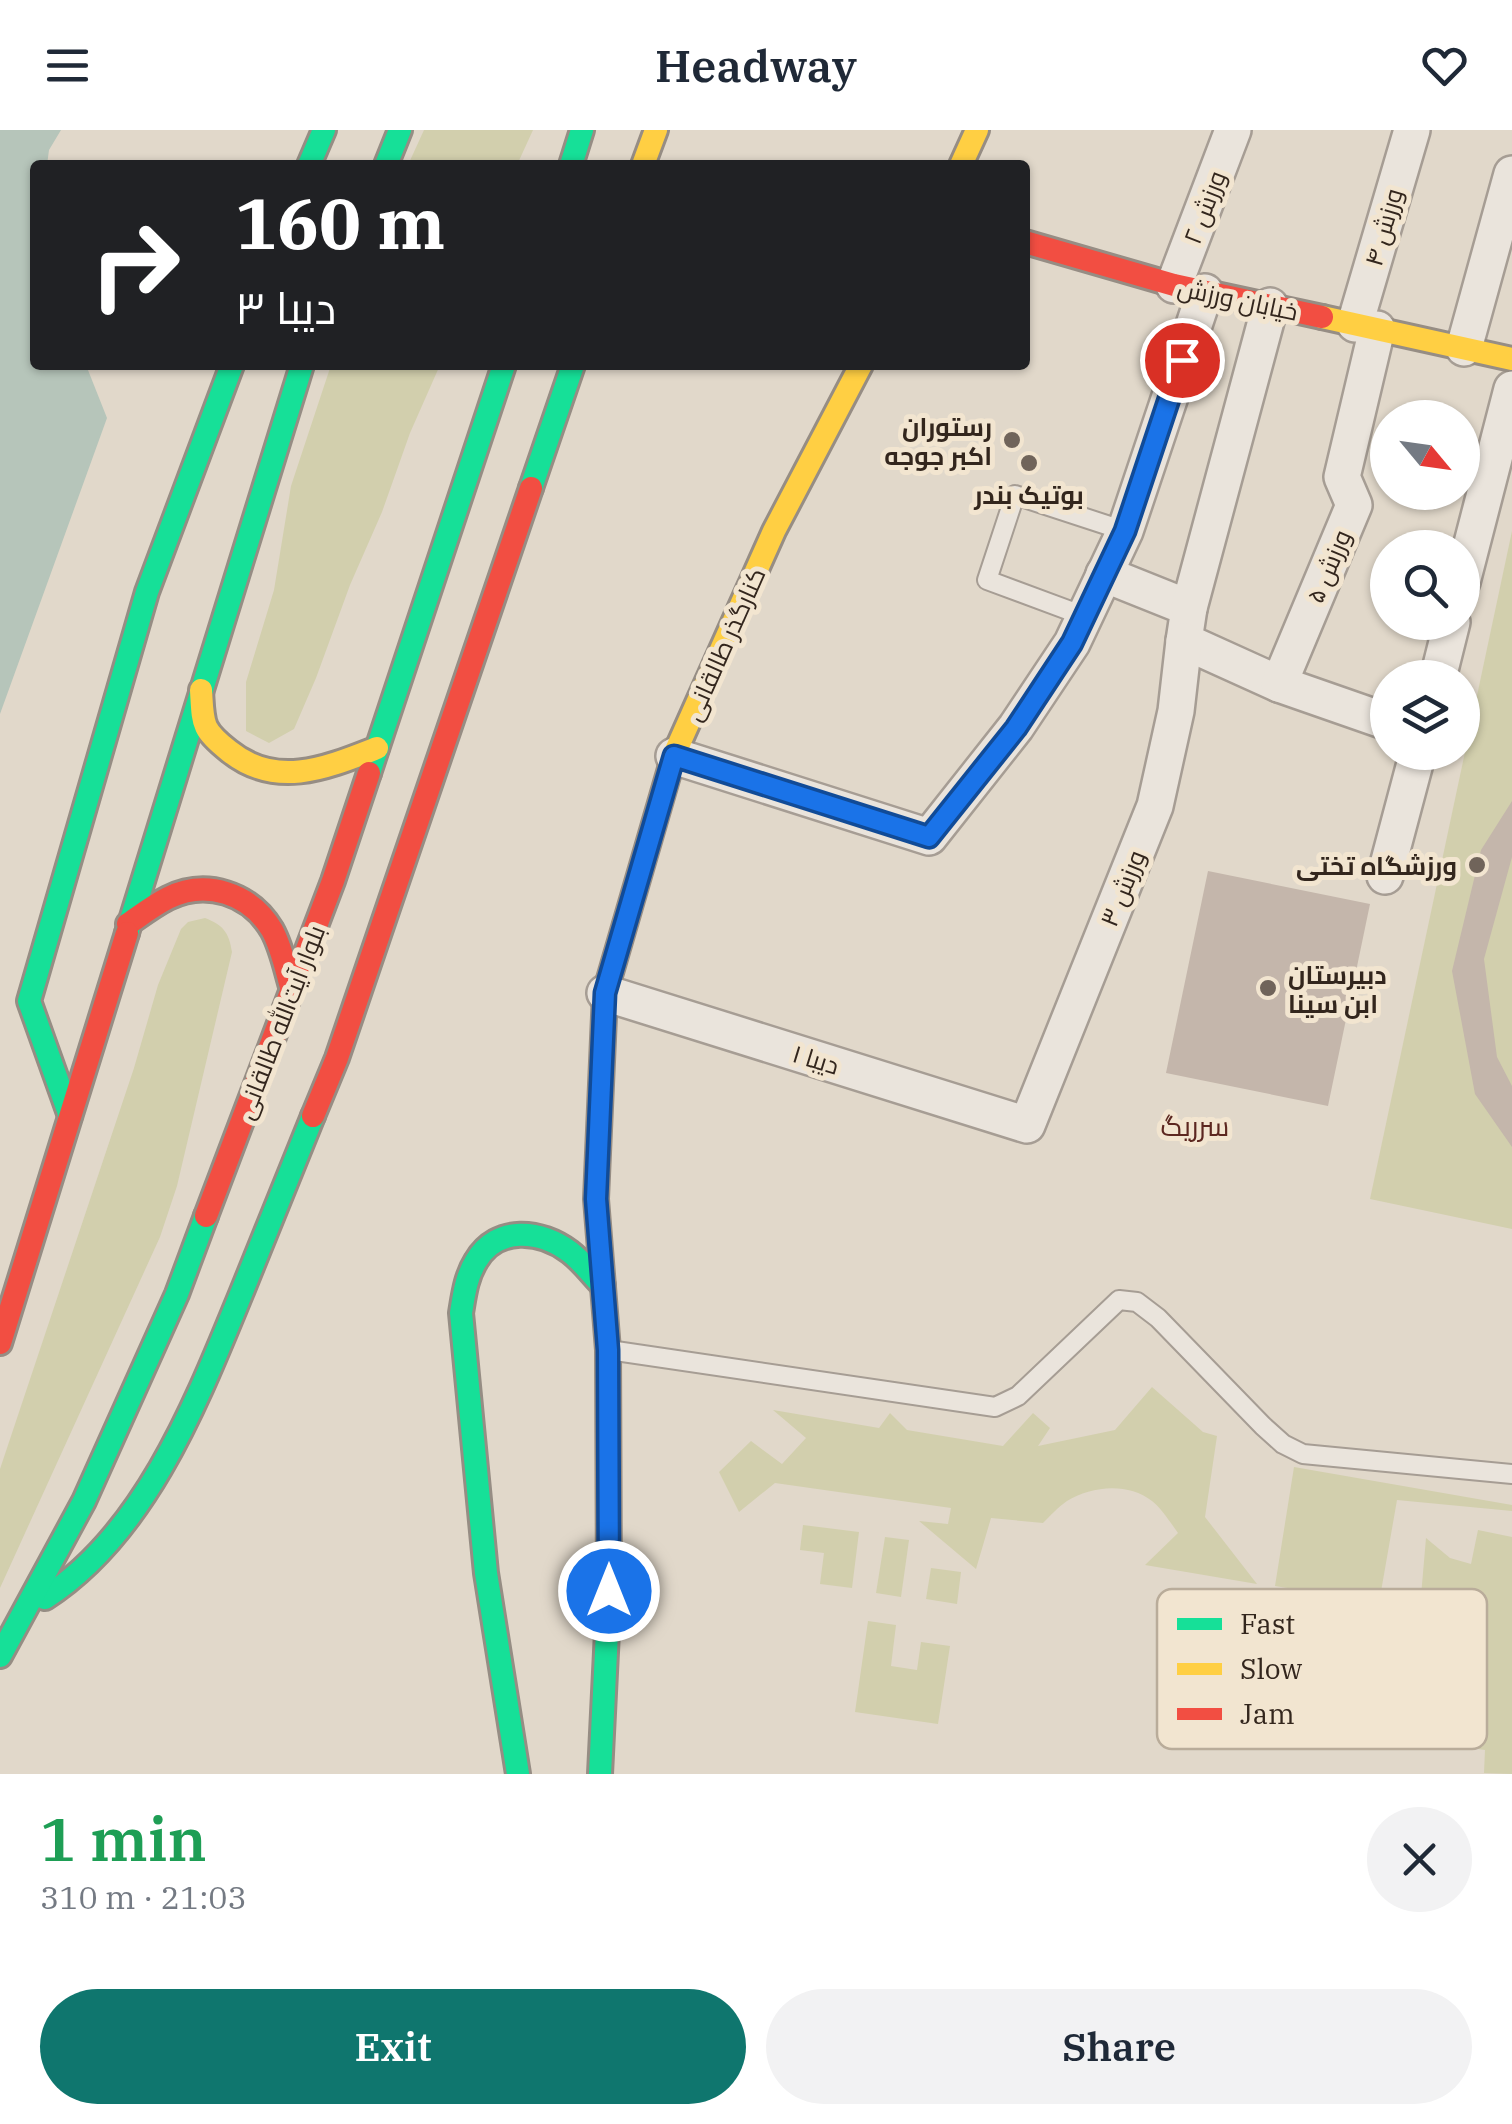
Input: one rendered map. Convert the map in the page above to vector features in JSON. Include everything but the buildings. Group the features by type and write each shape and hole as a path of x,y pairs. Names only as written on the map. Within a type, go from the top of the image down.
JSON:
{"main road":[{"path":"311,160 324,130"},
{"path":"388,160 400,130"},
{"path":"573,160 582,130"},
{"path":"645,160 656,130"},
{"path":"964,160 977,130"},
{"name":"خیابان ورزش","path":"1030,243 1190,288 1512,359"},
{"path":"70,1116 29,1002 148,592 230,370"},
{"path":"0,1343 300,370"},
{"name":"بلوار آیت‌الله طالقانی","path":"0,1656 84,1501 176,1294 334,880 502,370"},
{"path":"25,1610 70,1582 115,1536 168,1456 197,1402 338,1058 572,370"},
{"name":"کنارگذر طالقانی","path":"600,1774 609,1591 608,1350 596,1199 605,993 674,756 774,531 858,370"},
{"path":"201,690 206,730 233,757 266,771 306,773 377,748"},
{"path":"128,924 172,896 188,891 205,888 239,895 270,926 292,990"},
{"path":"518,1774 486,1573 461,1313 468,1276 481,1251 505,1234 526,1232 566,1249 603,1286"}],"street":[{"name":"ورزش ۲","path":"674,756 929,837 1016,728 1072,643 1125,531 1233,130"},
{"name":"ورزش ۴","path":"1366,327 1412,130"},
{"path":"1464,348 1512,174"},
{"name":"ورزش ۳","path":"1026,1125 1154,806 1176,711 1187,624 1270,306"},
{"name":"ورزش ۵","path":"1278,684 1354,505 1342,477 1366,327"},
{"path":"1475,530 1512,389"},
{"path":"1104,574 1278,684 1370,716"},
{"path":"1385,876 1413,770"},
{"name":"دیبا ۱","path":"605,993 1026,1125"}],"lane":[{"path":"1084,616 987,580 1014,495 1125,531"},
{"path":"608,1350 995,1407 1018,1396 1119,1300 1138,1302 1282,1444 1302,1454 1512,1474"}],"shaded area":[{"path":"0,130 61,130 48,160 30,160 30,370 88,370 107,418 0,714"},
{"path":"424,130 533,130 519,160 410,160"},
{"path":"329,370 438,370 294,729 269,743 246,731 246,682 274,590 291,486"},
{"name":"ورزشگاه تختی","path":"1512,531 1512,1229 1370,1199 1461,770 1480,770 1480,682"},
{"path":"205,918 224,930 232,952 177,1186 160,1237 0,1588 0,1469 158,985 181,929 188,922"},
{"path":"1152,1387 1203,1432 1217,1436 1205,1517 1257,1584 1145,1565 1178,1533 1156,1504 1132,1491 1110,1488 1087,1492 1067,1501 1043,1523 991,1518 976,1569 919,1521 948,1524 951,1508 775,1483 739,1512 719,1472 751,1441 782,1464 806,1438 773,1410 879,1428 890,1413 907,1430 1003,1446 1033,1413 1050,1428 1038,1446 1115,1430"},
{"path":"1294,1467 1512,1505 1512,1511 1397,1500 1381,1589 1275,1586"},
{"path":"803,1525 859,1532 852,1588 820,1584 824,1553 800,1550"},
{"path":"1478,1530 1512,1537 1512,1774 1484,1773 1485,1750 1478,1749 1487,1749 1487,1589 1422,1589 1426,1538 1450,1558 1471,1564"},
{"path":"885,1537 909,1540 901,1597 876,1593"},
{"path":"931,1568 961,1572 957,1604 926,1599"},
{"path":"868,1621 896,1625 891,1666 917,1670 921,1642 950,1646 938,1724 855,1712"}],"traffic: fast":[{"path":"311,160 324,130"},
{"path":"388,160 400,130"},
{"path":"573,160 582,130"},
{"path":"70,1116 29,1001 147,592 230,370"},
{"path":"127,933 300,370"},
{"path":"369,773 502,370"},
{"path":"531,488 571,370"},
{"path":"600,1774 609,1591 608,1350 596,1199 605,993 674,755"},
{"path":"45,1598 81,1571 112,1538 164,1462 206,1378 313,1116"},
{"path":"0,1656 84,1501 177,1294 206,1216"},
{"path":"518,1774 486,1573 461,1313 463,1300 470,1273 485,1249 495,1241 520,1235 558,1245 575,1256 603,1286"}],"traffic: slow":[{"path":"645,160 656,130"},
{"path":"963,160 977,130"},
{"path":"1322,317 1512,359"},
{"path":"674,755 774,531 858,370"},
{"path":"201,690 208,731 229,751 265,769 283,772 320,768 377,748"}],"traffic: jam":[{"path":"1030,243 1174,285 1322,317"},
{"path":"313,1116 337,1058 531,488"},
{"path":"206,1216 333,881 369,773"},
{"path":"128,924 182,892 226,893 252,907 272,930 292,990"},
{"path":"0,1343 127,933"}],"place":[{"name":"رستوران اکبر جوجه","path":"1012,440"},
{"name":"بوتیک بندر","path":"1029,463"},
{"name":"ورزشگاه تختی","path":"1477,865"},
{"name":"دبیرستان ابن سینا","path":"1268,988"}],"district":[{"name":"سرریگ","path":"1195,1125"}],"route":[{"path":"609,1591 608,1350 596,1199 605,993 674,756 929,837 1016,728 1072,643 1125,531 1182,360"}]}
